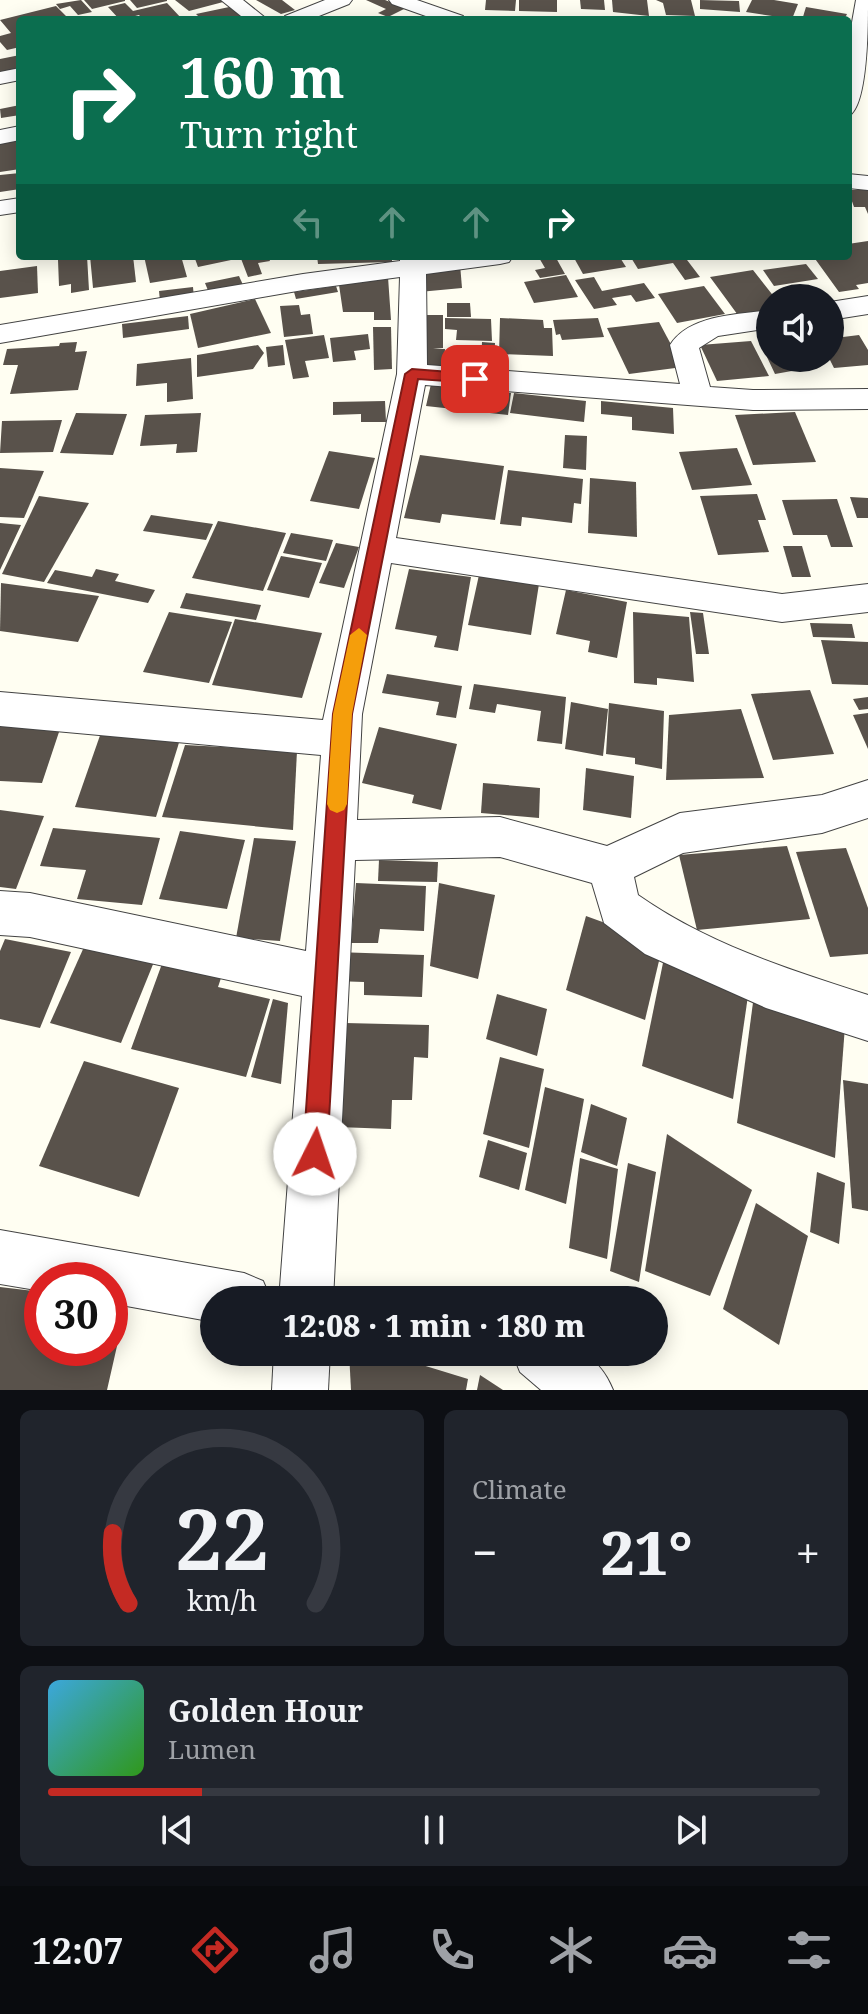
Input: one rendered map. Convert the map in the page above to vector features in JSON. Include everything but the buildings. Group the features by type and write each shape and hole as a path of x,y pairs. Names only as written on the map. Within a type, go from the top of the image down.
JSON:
{"street":[{"path":"231,0 253,16"},
{"path":"302,16 342,0"},
{"path":"852,97 860,78 854,39 866,0"},
{"path":"406,3 461,16"},
{"path":"0,334 301,269 413,261 412,374 343,714 307,1286"},
{"path":"844,309 868,305"},
{"path":"698,396 684,345 710,328 756,321"},
{"path":"412,374 753,400 868,399"},
{"path":"376,548 782,608 868,598"},
{"path":"0,709 341,739"},
{"path":"335,840 500,837 610,867 680,833 822,814 868,799"},
{"path":"610,867 619,908 661,938 766,985 868,1018"},
{"path":"0,913 30,915 326,978"},
{"path":"0,1257 200,1292"},
{"path":"300,1390 301,1366"},
{"path":"557,1366 585,1390"}],"slow traffic":[{"path":"337,804 343,714 359,635"}],"route":[{"path":"315,1154 343,714 412,374 475,379"}]}
